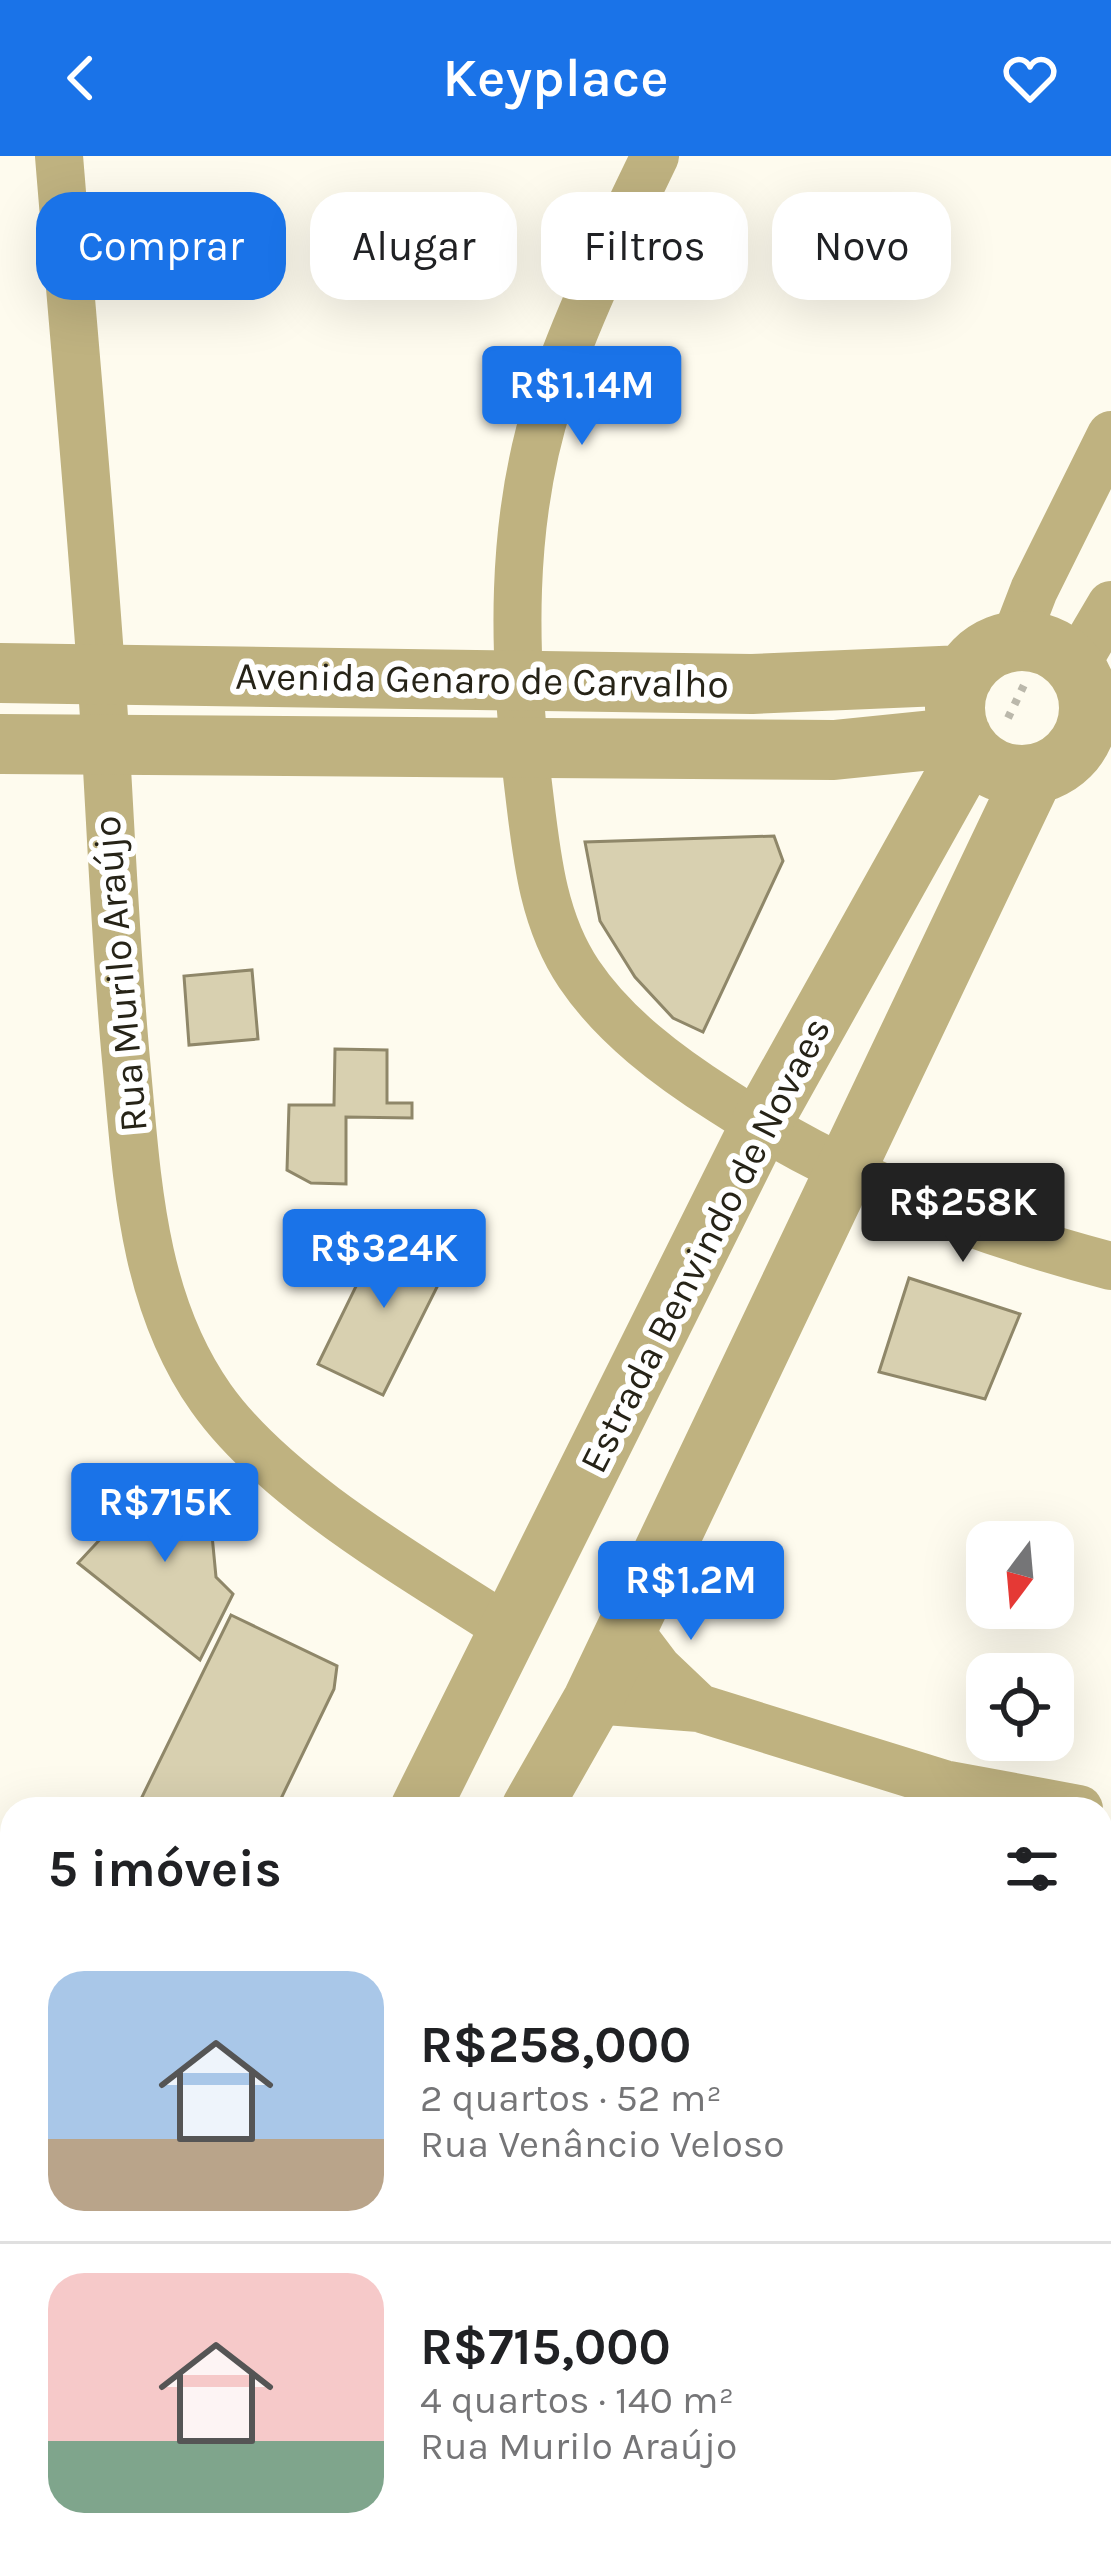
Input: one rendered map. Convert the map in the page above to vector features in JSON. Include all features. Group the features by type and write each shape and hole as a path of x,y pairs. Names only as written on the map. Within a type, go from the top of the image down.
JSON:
{"street":[{"name":"Rua Murilo Araújo","path":"59,156 140,1214 170,1324 211,1398 260,1453 352,1527 510,1630"},
{"path":"656,156 598,274 549,402 520,558 517,682 538,868 552,920 579,975 628,1029 676,1071 760,1126 845,1174 1018,1242 1111,1266"},
{"path":"1014,642 1034,590 1111,435"},
{"path":"538,1797 592,1700 845,1174 1074,758 1086,727 1089,675 1111,604"},
{"path":"1074,758 1000,771 966,744 956,706 964,675 976,659 1014,642 1044,645 1089,675"},
{"name":"Avenida Genaro de Carvalho","path":"0,673 517,682 838,682 964,675"},
{"name":"Avenida Genaro de Carvalho","path":"0,744 834,750 966,744"},
{"name":"Estrada Benvindo de Novaes","path":"426,1797 760,1126 966,744"},
{"path":"627,1628 658,1669 699,1708"},
{"path":"592,1700 699,1708 944,1784 1014,1797"}],"building":[{"path":"774,836 783,861 703,1032 673,1018 635,977 600,921 585,842"},
{"path":"252,970 258,1039 189,1045 184,976"},
{"path":"335,1049 387,1050 387,1103 412,1103 412,1118 346,1117 346,1184 311,1183 287,1170 289,1105 334,1105"},
{"path":"385,1227 451,1259 383,1395 318,1364"},
{"path":"909,1278 1020,1314 985,1399 879,1372"},
{"path":"162,1473 205,1511 216,1577 233,1594 200,1660 78,1563"},
{"path":"231,1615 337,1666 334,1689 282,1797 142,1797"}]}
